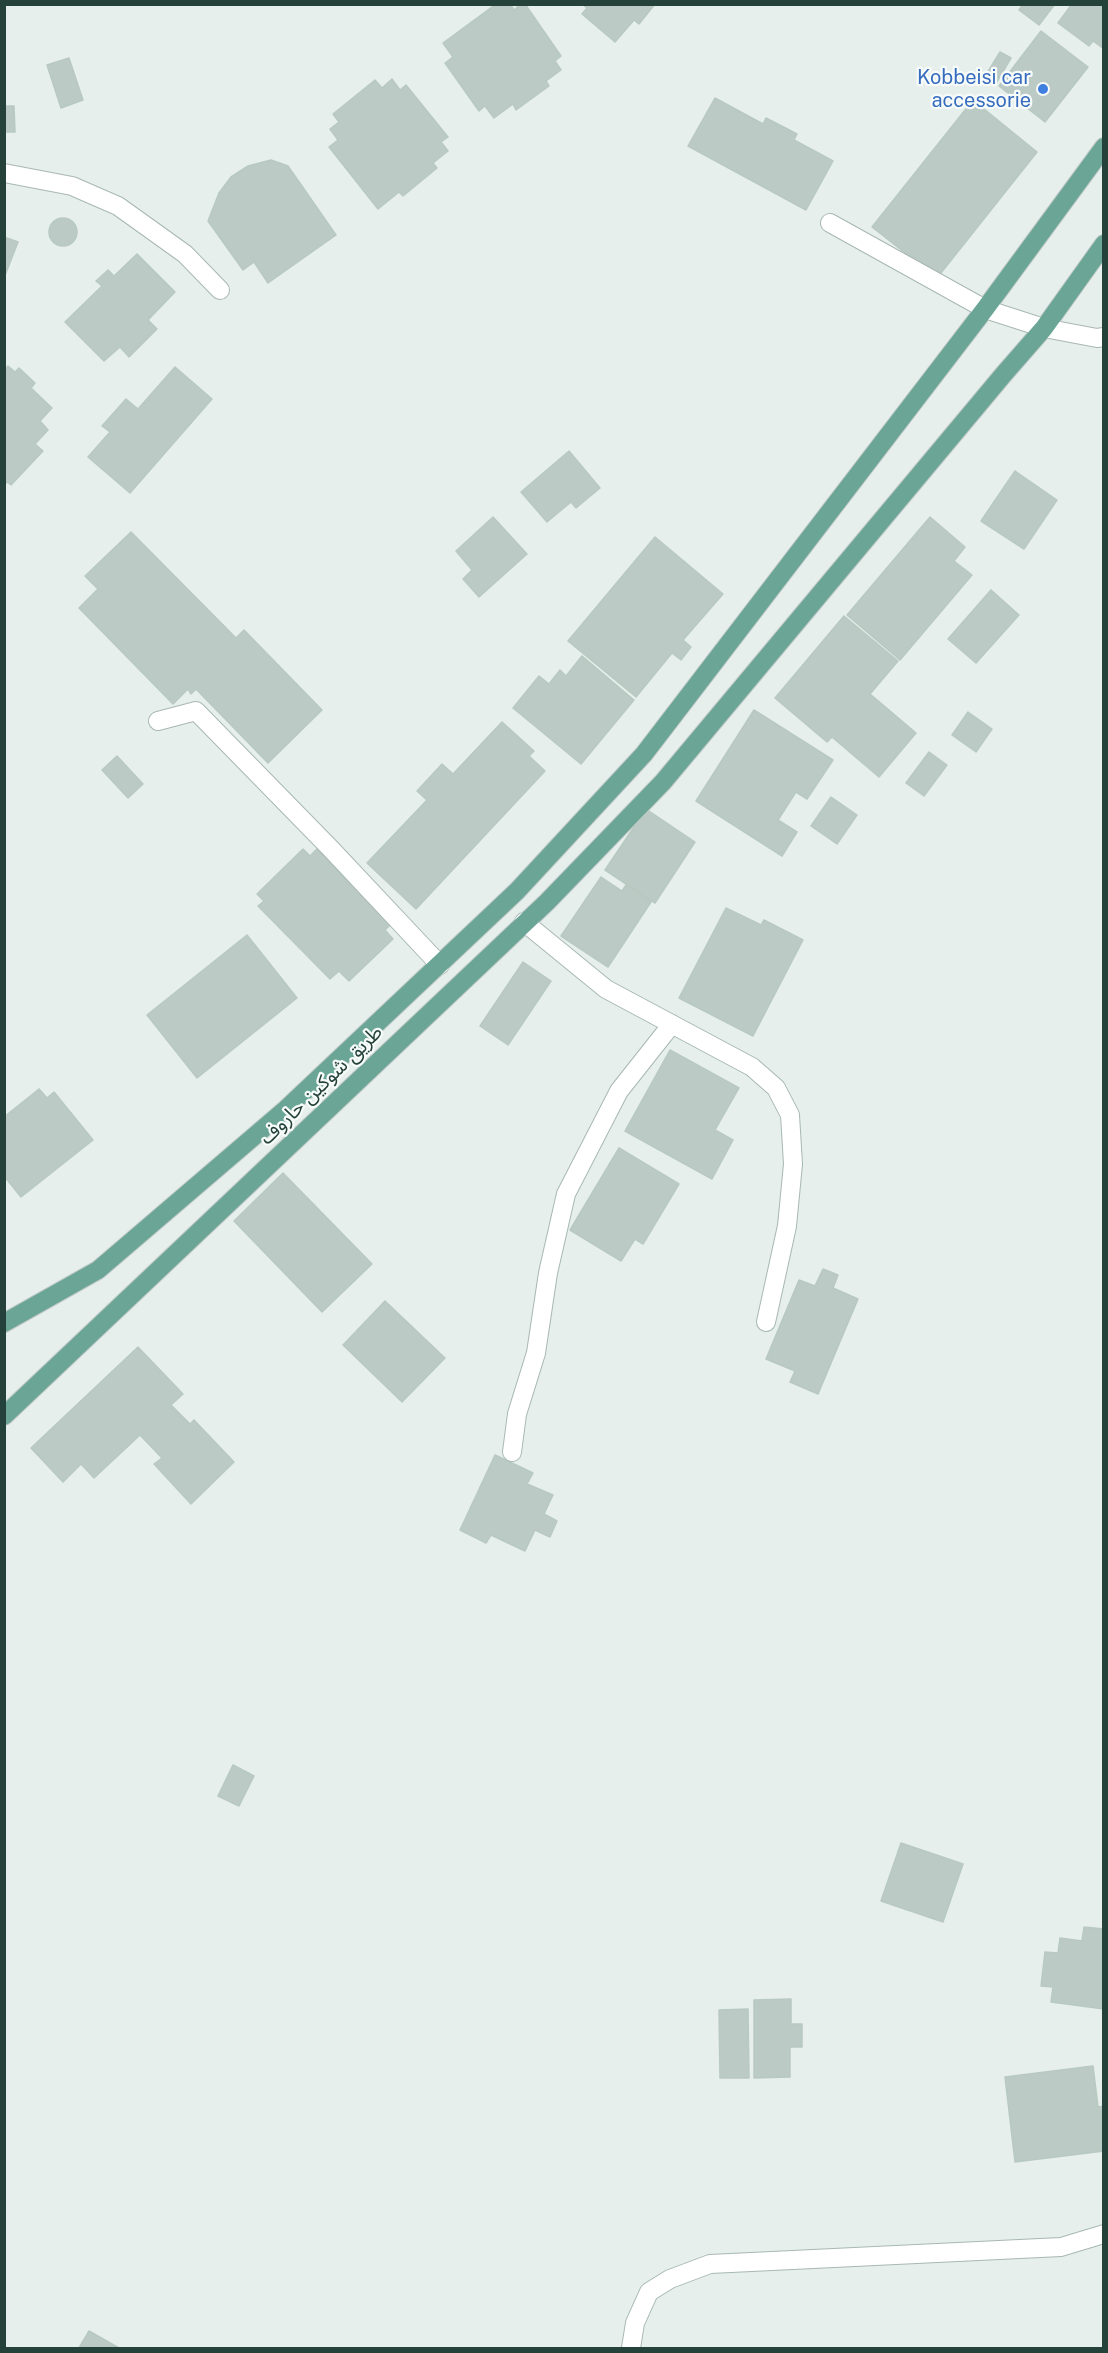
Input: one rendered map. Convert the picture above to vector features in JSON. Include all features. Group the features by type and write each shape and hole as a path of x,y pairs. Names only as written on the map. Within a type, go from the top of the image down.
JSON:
{"main road":[{"name":"طريق شوكين حاروف","path":"4,1323 98,1270 286,1109 517,891 644,754 985,309 1104,147"},
{"name":"طريق شوكين حاروف","path":"4,1416 547,902 663,782 1044,328 1104,244"}],"street":[{"path":"4,173 72,186 118,206 185,254 220,290"},
{"path":"830,223 985,309 1044,328 1097,338 1104,337"},
{"path":"158,721 196,711 440,965"},
{"path":"524,922 606,990 752,1067 776,1088 790,1115 793,1164 787,1226 766,1322"},
{"path":"512,1452 517,1414 536,1353 548,1274 566,1194 619,1091 672,1024"},
{"path":"631,2349 635,2322 649,2292 670,2279 710,2264 1060,2247 1104,2234"}],"building":[{"path":"496,4 510,4 514,10 521,4 525,4 561,56 555,61 561,70 546,81 549,86 516,110 513,104 494,118 485,106 479,111 445,63 453,57 443,43"},
{"path":"582,4 655,4 639,24 634,20 615,42 582,14 587,8"},
{"path":"1023,4 1055,4 1039,25 1019,10"},
{"path":"1072,4 1104,4 1104,49 1093,41 1089,46 1058,23"},
{"path":"1041,31 1088,67 1045,122 999,86"},
{"path":"1000,52 1011,58 995,85 984,78"},
{"path":"69,58 83,100 61,108 47,65"},
{"path":"392,79 400,90 406,85 448,137 441,142 448,151 433,163 437,168 403,196 399,192 378,209 329,147 338,140 330,129 339,122 333,114 375,80 382,88"},
{"path":"715,98 763,124 766,118 797,134 794,140 833,161 806,210 688,146"},
{"path":"973,100 1037,152 937,278 872,227"},
{"path":"4,106 14,106 15,132 4,132"},
{"path":"271,160 288,166 336,235 268,283 254,262 243,270 208,221 219,193 231,177 248,166"},
{"path":"63,218 73,222 77,232 73,242 63,246 53,242 49,232 53,222"},
{"path":"4,237 18,242 4,278"},
{"path":"137,254 175,292 148,320 157,329 129,357 120,347 104,361 65,322 102,286 96,281 108,270 114,276"},
{"path":"8,366 15,372 19,368 35,383 31,388 52,408 40,421 48,430 35,444 43,451 11,485 7,482 4,485 4,370"},
{"path":"175,367 212,399 130,493 88,457 110,432 102,426 126,399 138,409"},
{"path":"569,451 600,488 576,508 571,502 547,522 521,492"},
{"path":"1015,471 1057,500 1024,549 981,521"},
{"path":"493,517 527,554 479,597 463,579 472,570 456,551"},
{"path":"930,517 965,547 954,561 972,575 900,660 847,615"},
{"path":"131,532 236,638 244,630 322,710 268,763 196,689 191,694 188,689 173,704 79,608 98,589 85,576"},
{"path":"655,537 723,594 683,640 691,647 681,660 672,653 636,697 568,641"},
{"path":"991,590 1019,615 976,663 948,639"},
{"path":"844,616 898,661 870,694 916,733 879,777 832,737 827,742 775,698"},
{"path":"582,656 634,700 581,764 513,708 539,676 549,684 560,670 566,676"},
{"path":"754,710 833,760 807,799 796,792 778,820 797,832 782,856 696,801"},
{"path":"968,712 992,729 976,752 952,735"},
{"path":"502,722 534,751 529,756 545,771 416,909 367,863 427,800 417,791 442,764 453,774"},
{"path":"929,752 947,765 924,796 906,783"},
{"path":"117,756 143,784 128,798 102,770"},
{"path":"831,797 857,815 837,844 811,826"},
{"path":"646,809 695,842 655,903 605,870"},
{"path":"303,849 310,856 317,849 390,925 385,930 393,939 349,981 339,971 330,979 258,906 264,901 257,894"},
{"path":"601,877 622,891 626,885 651,902 608,967 561,936"},
{"path":"726,908 761,925 764,920 803,940 753,1036 679,998"},
{"path":"247,935 297,998 197,1078 147,1015"},
{"path":"523,962 551,981 508,1045 480,1026"},
{"path":"670,1050 739,1088 715,1130 733,1140 712,1179 625,1131"},
{"path":"39,1089 47,1098 54,1092 93,1140 21,1197 4,1176 4,1117"},
{"path":"619,1148 679,1184 643,1244 635,1239 621,1261 570,1230"},
{"path":"283,1173 372,1264 322,1312 234,1221"},
{"path":"823,1269 838,1275 833,1288 858,1299 818,1394 790,1382 795,1371 766,1359 799,1280 815,1286"},
{"path":"385,1301 445,1358 402,1402 343,1345"},
{"path":"138,1347 183,1394 171,1405 190,1424 194,1420 234,1462 191,1504 154,1464 162,1458 140,1435 94,1478 81,1464 63,1482 31,1448"},
{"path":"495,1455 533,1473 527,1484 553,1495 544,1514 557,1521 550,1537 535,1530 525,1551 491,1535 486,1543 460,1530"},
{"path":"233,1765 254,1776 239,1806 218,1796"},
{"path":"901,1843 963,1864 943,1922 881,1901"},
{"path":"1084,1927 1104,1929 1104,2009 1051,2002 1053,1987 1041,1986 1045,1952 1058,1953 1060,1938 1082,1941"},
{"path":"791,1999 791,2024 802,2024 802,2047 790,2047 790,2077 754,2078 754,2000"},
{"path":"748,2009 749,2078 720,2078 719,2010"},
{"path":"1093,2066 1098,2107 1104,2106 1104,2151 1015,2162 1005,2077"},
{"path":"89,2331 119,2348 79,2348"}],"place":[{"name":"Kobbeisi car accessorie","path":"1043,89"}]}
